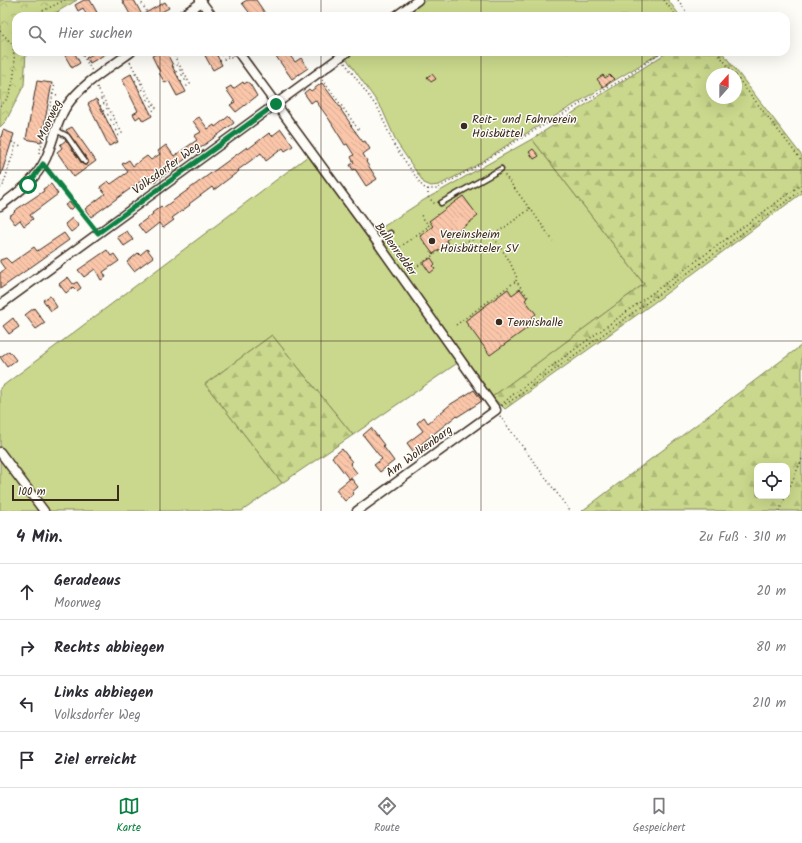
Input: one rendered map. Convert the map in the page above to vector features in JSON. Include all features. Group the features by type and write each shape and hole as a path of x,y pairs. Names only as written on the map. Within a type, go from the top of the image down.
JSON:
{"street":[{"path":"402,12 418,0"},
{"path":"186,12 201,1 209,12"},
{"name":"Moorweg","path":"0,206 28,185 43,164 66,107 73,98 95,78 125,56"},
{"name":"Bullenredder","path":"241,56 377,242 496,410"},
{"name":"Volksdorfer Weg","path":"0,305 341,56"},
{"name":"Am Wolkenbarg","path":"357,511 496,410"},
{"path":"0,452 44,511"}],"lane":[{"path":"56,129 67,136 86,162"},
{"path":"441,203 501,169"},
{"path":"377,242 390,233"}],"path":[{"path":"40,12 65,0"},
{"path":"140,0 147,12"},
{"path":"664,0 673,12"},
{"path":"678,0 686,12"},
{"path":"0,31 12,44"},
{"path":"0,106 8,98 13,82 15,65 14,56"},
{"path":"83,56 95,78"},
{"path":"129,56 136,73 156,108 150,113"},
{"path":"174,56 190,84 184,88"},
{"path":"345,56 379,110 394,145 400,155 423,186 428,189 436,189 625,78 655,56"},
{"path":"720,56 730,68"},
{"path":"220,62 229,57"},
{"path":"173,67 179,64"},
{"path":"176,72 182,69"},
{"path":"132,76 136,73"},
{"path":"178,77 184,74"},
{"path":"317,74 358,129 355,132"},
{"path":"135,81 139,78"},
{"path":"181,82 187,79"},
{"path":"39,153 55,83"},
{"path":"137,86 142,83"},
{"path":"742,84 802,161"},
{"path":"139,92 145,88"},
{"path":"98,89 119,128 121,134 116,138"},
{"path":"52,94 58,95"},
{"path":"142,97 148,94"},
{"path":"98,101 103,98"},
{"path":"144,102 151,98"},
{"path":"100,106 105,103"},
{"path":"148,108 154,104"},
{"path":"103,111 108,108"},
{"path":"104,117 111,113"},
{"path":"107,122 114,118"},
{"path":"110,127 117,123"},
{"path":"351,126 354,123"},
{"path":"113,133 119,128"},
{"path":"12,142 21,146"},
{"path":"0,188 3,186 16,144"},
{"path":"6,161 10,163"},
{"path":"43,164 98,233"},
{"path":"501,169 553,241"},
{"path":"508,179 530,209"},
{"path":"0,181 4,183"},
{"path":"496,410 515,393 802,184"},
{"path":"428,189 428,197 436,205"},
{"path":"496,410 802,190"},
{"path":"415,268 442,249 498,232 530,209"},
{"path":"400,247 429,226 420,214"},
{"path":"492,235 509,260 517,278 516,281 528,298"},
{"path":"456,326 516,281"},
{"path":"496,410 570,511"},
{"path":"790,486 802,459"},
{"path":"779,511 785,499"}],"green space":[{"path":"0,0 77,0 57,12 12,12 12,56 26,56 24,85 6,121 0,127"},
{"path":"426,0 668,0 677,12 410,12"},
{"name":"Reit- und Fahrverein Hoisbüttel","path":"349,56 655,56 512,142 472,168 439,185 431,186 424,183 397,143 382,109 346,58"},
{"path":"662,56 725,56 734,68 706,68 706,104 742,104 742,78 802,156 802,193 652,304 505,409 492,397 644,284 532,139"},
{"path":"532,139 644,284 492,397 375,232 424,200"},
{"path":"308,156 459,362 353,435 272,335 205,384 282,483 242,511 0,511 0,388"},
{"path":"272,335 353,435 282,483 205,384"},
{"path":"802,345 802,511 582,511"}],"building":[{"path":"84,0 90,0 97,12 85,12 83,8 78,11 75,5"},
{"path":"122,0 134,0 140,12 129,12"},
{"path":"247,0 256,0 264,12 249,12 242,3"},
{"path":"165,2 169,8 162,12 147,12"},
{"path":"65,56 76,56 80,63 72,68"},
{"path":"89,56 102,56 90,63 86,58"},
{"path":"152,56 168,56 186,92 177,96 169,81 165,83 159,73 160,72"},
{"path":"205,56 217,56 222,65 213,70"},
{"path":"276,56 290,56 295,62 301,58 308,68 292,79"},
{"path":"131,74 152,116 143,121 140,116 136,119 133,114 138,111 122,79"},
{"path":"432,74 436,79 431,82 427,77"},
{"path":"603,75 605,78 610,75 614,79 603,87 597,79"},
{"path":"37,81 52,83 41,142 26,139"},
{"path":"243,82 244,84 247,82 250,84 257,96 236,112 230,105 235,102 226,89 231,86 233,89"},
{"path":"322,83 342,110 349,123 370,149 363,154 367,161 366,162 377,179 366,186 355,169 353,170 350,165 354,163 351,157 354,155 347,144 345,145 315,100 311,103 304,93 309,89 311,91"},
{"path":"96,99 118,142 109,146 88,104"},
{"path":"229,116 234,123 153,183 148,176 91,217 85,209 105,194 100,187 108,181 111,184 128,172 122,164 129,160 133,166 147,156 151,160 160,154 158,151 166,145 174,156 197,140 194,136 201,132 193,121 199,117 208,129 214,125 215,127"},
{"path":"72,127 96,161 74,177 57,152 62,148 60,145 66,140 82,164 88,164 88,160 66,130"},
{"path":"281,129 293,146 285,151 283,148 266,161 261,153 214,190 212,187 189,204 190,205 172,218 174,220 163,228 159,223 145,234 138,225 161,206 163,208 247,147 248,149 269,133 272,136"},
{"path":"3,130 14,134 0,175 0,141"},
{"path":"533,149 539,156 534,159 529,152"},
{"path":"51,184 58,194 30,215 33,219 24,226 20,220 15,224 9,216 44,191 43,189"},
{"path":"463,196 478,216 446,240 448,244 433,254 420,236 433,226 429,221"},
{"path":"70,202 74,207 69,210 65,205"},
{"path":"72,218 79,226 71,232 65,224"},
{"path":"127,231 133,240 124,246 117,237"},
{"path":"64,233 69,240 0,289 0,273 5,269 0,260 6,258 11,263 34,247 37,251"},
{"path":"147,249 153,257 134,271 127,262 138,253 140,255"},
{"path":"107,250 111,256 114,254 119,261 103,272 106,277 101,280 95,269 84,277 78,270"},
{"path":"431,258 435,264 433,266 435,269 430,273 423,263"},
{"path":"68,277 73,284 77,282 81,288 77,291 73,287 66,293 59,284"},
{"name":"Tennishalle","path":"508,289 512,295 520,289 527,298 525,300 536,314 530,319 533,324 490,355 465,321"},
{"path":"50,296 57,307 51,311 43,300"},
{"path":"34,308 45,323 36,329 25,315"},
{"path":"13,318 19,327 9,334 3,326"},
{"path":"9,351 16,360 7,367 0,357"},
{"path":"474,390 482,401 457,417 456,416 421,444 424,448 415,454 407,443 423,431 417,423 424,417 428,423 451,404"},
{"path":"371,428 394,461 380,472 374,465 382,459 363,435"},
{"path":"342,449 352,462 350,464 357,473 349,479 332,457"},
{"path":"351,478 358,487 352,492 354,494 345,501 336,490"}],"place":[{"name":"Reit- und Fahrverein Hoisbüttel","path":"464,126"},
{"name":"Vereinsheim Hoisbütteler SV","path":"432,241"},
{"name":"Tennishalle","path":"499,322"}],"route":[{"path":"28,185 43,164 98,233 276,104"}]}
